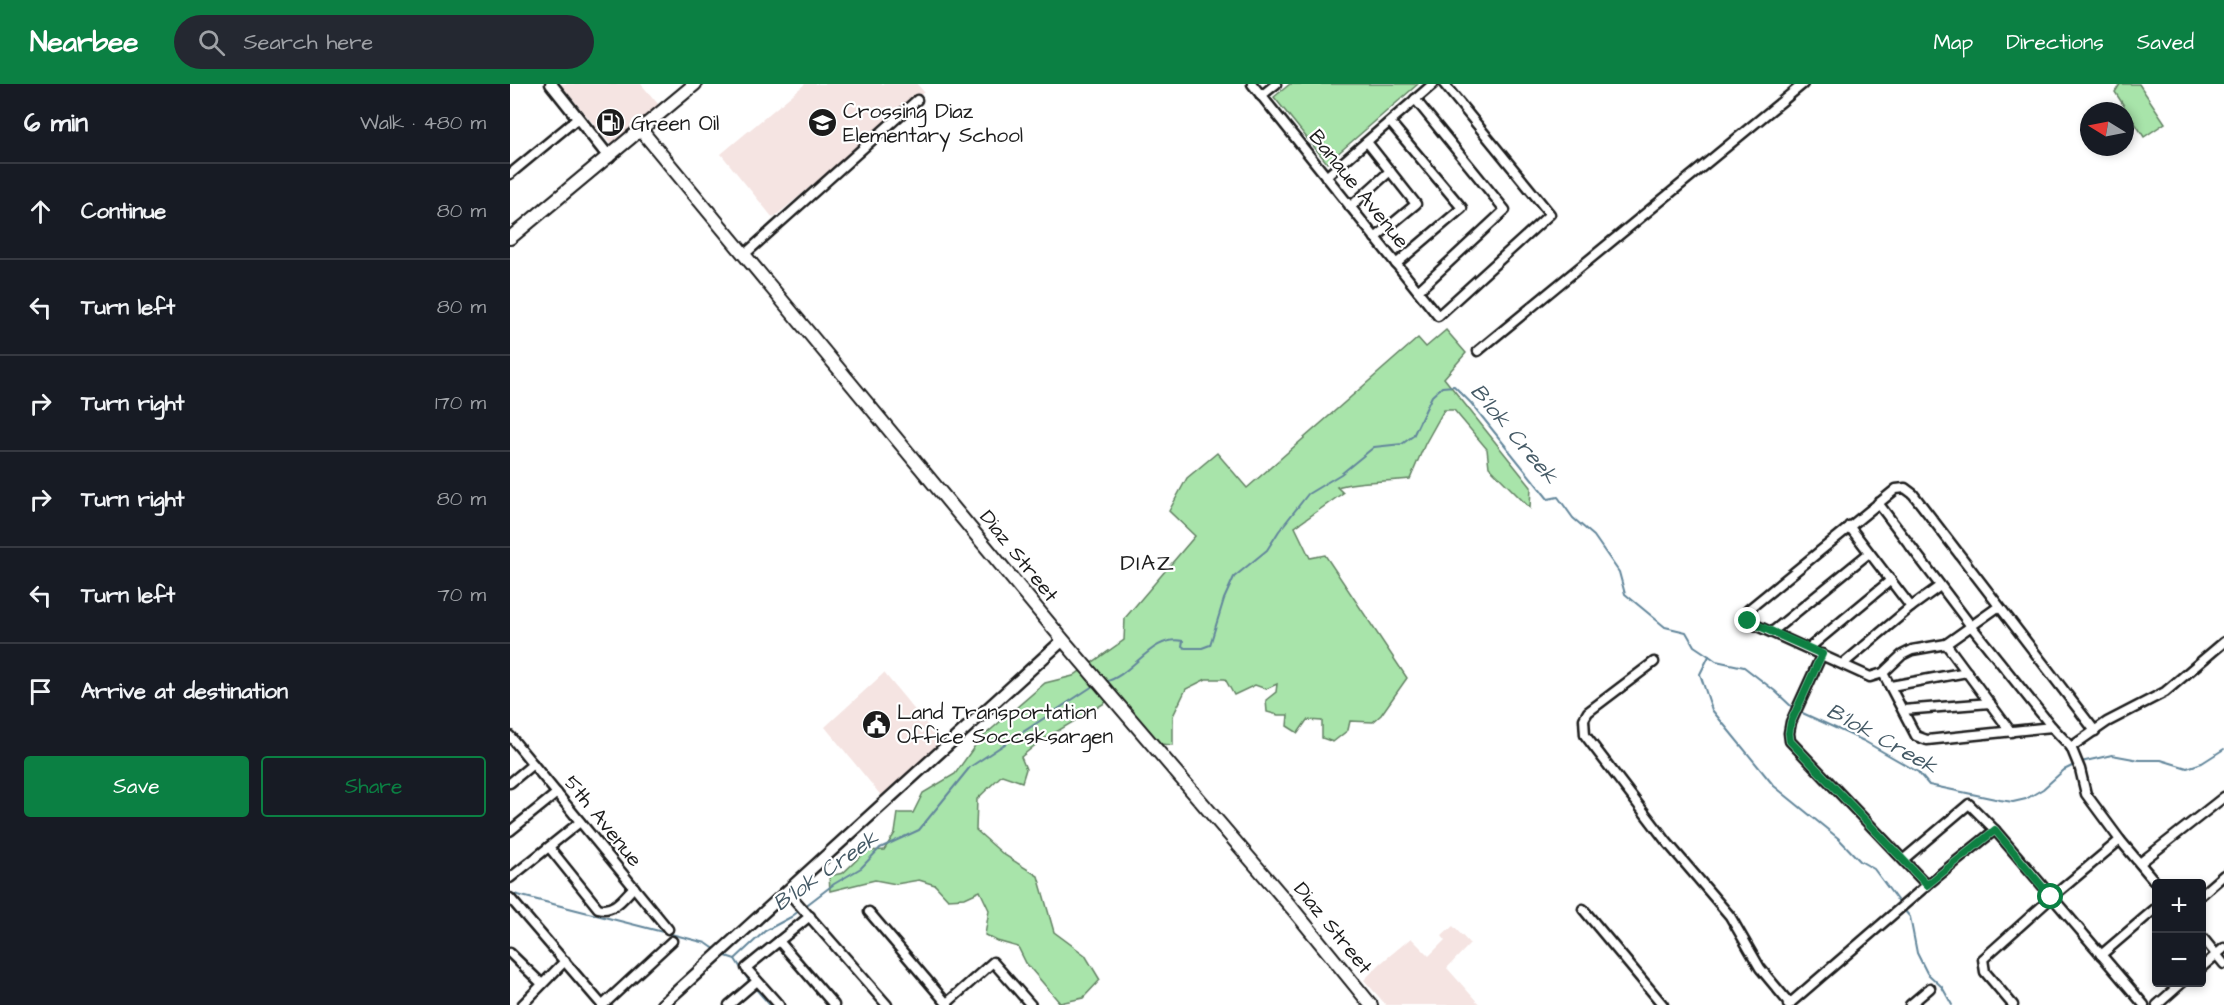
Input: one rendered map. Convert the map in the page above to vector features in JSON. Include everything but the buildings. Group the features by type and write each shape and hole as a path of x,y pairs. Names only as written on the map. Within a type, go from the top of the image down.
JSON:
{"main road":[{"path":"510,238 695,84"},
{"name":"Diaz Street","path":"641,130 1063,640 1293,908 1371,1005"}],"street":[{"path":"550,84 609,157"},
{"name":"Banaue Avenue","path":"1252,84 1438,316 1550,214 1444,84"},
{"path":"1261,96 1276,84"},
{"path":"1326,177 1433,84"},
{"path":"1478,351 1803,84"},
{"path":"1415,99 1506,210 1418,291"},
{"path":"745,254 917,100"},
{"path":"510,174 578,118"},
{"path":"1390,122 1462,208 1396,264"},
{"path":"1367,142 1416,204 1375,238"},
{"path":"1350,207 1390,171"},
{"path":"1998,607 1946,644 1912,650 1902,655 1883,674 1866,677 1822,654 1748,621 1746,614 1878,503 1896,489 1905,488 1909,490 2095,731"},
{"path":"1878,503 1971,626 2052,727 2071,747 2086,794 2153,879"},
{"path":"1850,526 1911,607"},
{"path":"1772,632 1869,553"},
{"path":"1809,648 1890,580"},
{"path":"1843,664 1911,607 1940,586"},
{"path":"662,1005 1063,640"},
{"path":"2071,747 2164,692 2224,642"},
{"path":"1946,644 2011,732"},
{"path":"1822,654 1795,715 1789,737 1794,746 1927,885"},
{"path":"1654,662 1588,712 1584,719 1585,735 1666,841 1730,916 1760,968 1789,1004 1927,885 1995,830"},
{"path":"1891,686 1967,672"},
{"path":"1883,674 1916,736 1924,740 2052,727"},
{"path":"1903,710 1990,703"},
{"name":"5th Avenue","path":"510,736 668,929"},
{"path":"510,783 533,764"},
{"path":"510,831 557,793"},
{"path":"2140,863 2224,797"},
{"path":"1904,859 1969,804 1995,830 2144,1005"},
{"path":"510,878 580,822"},
{"path":"2013,1005 1985,972 1983,959 2051,897 2120,840"},
{"path":"549,847 598,908 604,910 614,907 634,887"},
{"path":"2206,891 2224,875"},
{"path":"787,891 887,1005"},
{"path":"511,902 603,1005 672,941"},
{"path":"1583,909 1663,1005"},
{"path":"779,1005 754,985 746,968 779,941 805,911"},
{"path":"869,912 947,1004 993,962 1031,1005"},
{"path":"2101,955 2152,912"},
{"path":"779,941 834,1005"},
{"path":"2206,942 2224,964"},
{"path":"2206,964 2224,948"},
{"path":"510,953 542,984"},
{"path":"522,1005 565,961"},
{"path":"732,1004 754,985"},
{"path":"2157,1005 2177,987"},
{"path":"1910,1005 1930,988"}],"shaded area":[{"path":"560,84 641,84 659,105 612,146"},
{"name":"Crossing Diaz Elementary School","path":"805,84 917,84 924,92 773,218 721,154"},
{"path":"884,673 942,743 883,798 825,727"},
{"path":"1453,926 1470,944 1447,968 1480,1005 1386,1005 1364,980 1411,938 1429,956 1445,940 1442,936"}],"green space":[{"path":"1290,84 1418,84 1327,163 1274,97"},
{"path":"2120,84 2139,84 2165,123 2144,137 2134,121 2134,102 2121,102 2115,92"},
{"path":"1446,330 1466,353 1444,378 1531,487 1530,508 1489,467 1487,449 1454,410 1444,410 1425,444 1410,479 1364,482 1337,487 1343,493 1295,527 1310,558 1325,555 1407,678 1381,715 1373,722 1350,721 1348,730 1333,742 1322,738 1322,721 1307,720 1298,733 1287,726 1288,715 1267,712 1266,700 1276,692 1277,684 1266,689 1255,685 1234,695 1225,679 1206,679 1186,689 1173,716 1173,745 1159,744 1118,695 1039,742 1021,757 1026,769 1022,782 1002,775 977,799 976,830 1003,854 1038,876 1054,932 1085,955 1100,980 1083,998 1060,1003 1026,963 1018,947 985,935 989,910 980,891 965,898 948,899 935,885 919,880 896,884 875,880 830,891 829,876 843,873 866,851 884,850 895,833 898,813 913,813 923,793 955,774 979,740 1045,683 1073,676 1124,640 1125,618 1195,536 1169,511 1187,478 1217,453 1247,488 1418,338 1426,347"}],"waterway":[{"name":"B'lok Creek","path":"1104,682 1114,679 1161,644 1183,641 1182,646 1185,648 1202,648 1210,645 1224,599 1234,577 1267,550 1308,494 1341,474 1374,447 1402,444 1413,436 1432,396 1442,387 1454,386 1471,403 1548,499 1558,497 1573,518 1594,536 1619,572 1625,594 1665,627 1686,632 1694,646 1716,661 1744,667 1793,708"},
{"path":"1709,656 1700,674 1712,710 1774,786 1838,838 1860,861 1874,869 1900,904"},
{"name":"B'lok Creek","path":"804,907 834,884 861,868 880,848 919,830 970,767 1096,684"},
{"name":"B'lok Creek","path":"1798,711 1864,741 1918,772 1929,785 2000,800 2013,802 2026,799 2043,789 2064,770 2076,764"},
{"name":"B'lok Creek","path":"2081,762 2112,755 2139,760 2161,760 2187,768 2202,763 2224,749"},
{"name":"B'lok Creek","path":"510,893 706,943 716,950"},
{"name":"B'lok Creek","path":"735,959 765,931 799,911"},
{"path":"1905,911 1910,917 1917,953 1927,973 1942,987 1952,1005"},
{"name":"B'lok Creek","path":"723,955 735,959"},
{"path":"735,959 751,984"},
{"path":"755,988 770,1005"}],"place":[{"name":"Green Oil","path":"610,123"},
{"name":"Crossing Diaz Elementary School","path":"822,123"},
{"name":"Land Transportation Office Soccsksargen","path":"876,724"}],"district":[{"name":"DIAZ","path":"1148,563"}],"route":[{"path":"1748,621 1822,654 1791,722 1790,741 1927,885 1995,830 2051,897"}]}
